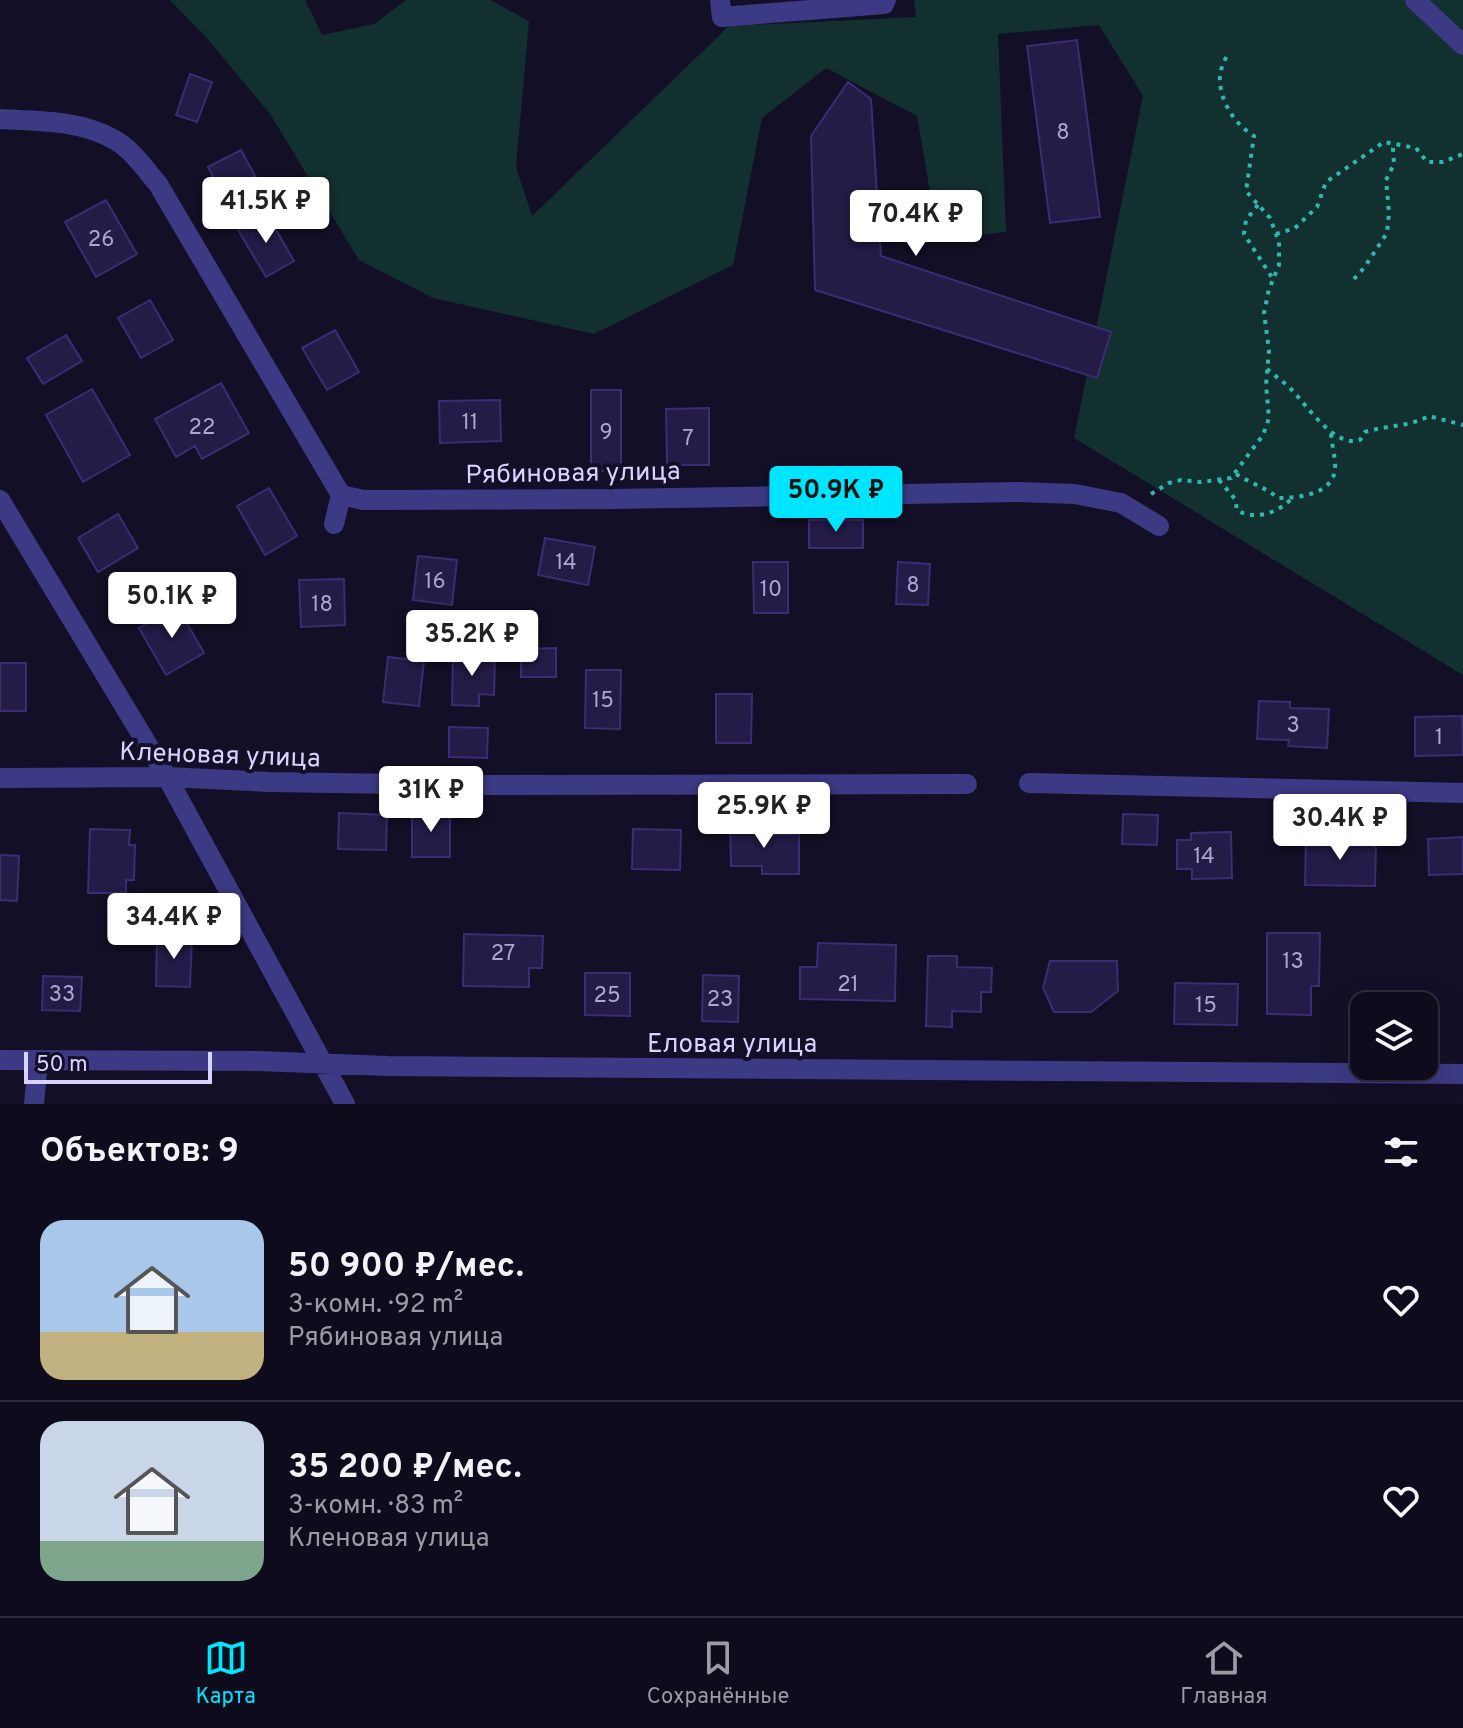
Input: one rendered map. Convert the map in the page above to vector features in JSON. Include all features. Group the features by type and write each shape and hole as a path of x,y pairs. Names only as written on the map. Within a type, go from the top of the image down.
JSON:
{"street":[{"path":"720,0 722,17 884,4 886,0"},
{"path":"1415,0 1463,45"},
{"path":"0,119 68,124 95,131 115,140 158,184 341,495 334,524"},
{"name":"Рябиновая улица","path":"341,495 363,500 1018,492 1075,494 1121,503 1159,526"},
{"path":"1,502 167,777 345,1104"},
{"name":"Кленовая улица","path":"0,778 167,777 461,785 967,784"},
{"path":"1029,783 1463,793"},
{"name":"Еловая улица","path":"0,1060 1463,1074"},
{"path":"34,1104 38,1060"}],"path":[{"path":"1143,498 1169,483 1219,480 1236,474 1263,435 1269,418 1269,350 1264,313 1279,265 1279,242 1270,218 1246,191 1254,136 1239,127 1227,106 1220,73 1227,55"},
{"path":"1276,234 1295,228 1317,207 1326,182 1384,142 1416,148 1427,162 1443,162 1463,154"},
{"path":"1354,279 1387,233 1386,180 1394,164 1395,143"},
{"path":"1258,205 1246,220 1244,234 1273,279"},
{"path":"1267,369 1331,430 1352,443 1360,440 1365,432 1382,426 1414,424 1429,416 1463,425"},
{"path":"1236,474 1268,489 1278,498 1303,497 1323,488 1333,478 1336,468 1331,451 1331,430"},
{"path":"1219,480 1235,499 1237,510 1244,514 1258,516 1285,506 1292,498"}],"green space":[{"path":"170,0 305,0 322,35 374,24 406,0 490,0 529,21 516,167 532,216 729,26 916,17 914,0 1463,0 1463,675 1074,438 1143,96 1099,25 998,34 1006,232 938,239 917,116 826,68 762,118 733,265 594,334 433,298 359,260 270,114 205,36"}],"building":[{"path":"1077,40 1100,217 1050,223 1027,46"},
{"path":"190,74 212,82 197,122 176,115"},
{"path":"848,82 871,99 881,256 1111,332 1097,378 815,290 811,136"},
{"path":"241,150 255,176 222,194 208,167"},
{"path":"106,200 137,254 96,277 65,222"},
{"path":"267,214 294,261 266,277 238,230"},
{"path":"150,300 173,340 141,358 118,318"},
{"path":"335,330 359,372 327,390 302,348"},
{"path":"66,335 82,361 43,384 27,358"},
{"path":"221,383 249,433 202,459 195,446 176,457 155,419"},
{"path":"92,389 130,455 83,482 46,415"},
{"path":"591,390 621,390 621,471 591,471"},
{"path":"500,400 501,441 440,443 439,401"},
{"path":"709,408 709,465 667,465 666,409"},
{"path":"269,488 297,536 265,555 237,506"},
{"path":"118,514 138,548 98,572 78,538"},
{"path":"809,520 863,520 863,548 809,548"},
{"path":"545,538 595,547 588,585 538,575"},
{"path":"418,556 457,560 452,605 413,600"},
{"path":"753,562 788,562 788,613 754,613"},
{"path":"898,562 930,564 928,605 896,604"},
{"path":"344,579 345,625 301,627 299,580"},
{"path":"177,606 204,653 166,675 139,628"},
{"path":"556,648 556,677 521,677 521,649"},
{"path":"453,653 495,654 494,695 479,694 479,706 452,705"},
{"path":"388,657 424,661 419,706 383,702"},
{"path":"0,663 26,663 26,711 0,711"},
{"path":"586,670 621,670 620,729 585,728"},
{"path":"716,694 752,694 751,743 716,743"},
{"path":"1259,701 1290,702 1290,708 1329,709 1327,748 1288,746 1289,740 1257,739"},
{"path":"1462,716 1463,755 1415,756 1415,717"},
{"path":"449,727 488,728 487,758 449,757"},
{"path":"450,811 450,857 412,857 412,812"},
{"path":"339,813 387,815 386,850 338,849"},
{"path":"1123,814 1158,815 1157,845 1122,844"},
{"path":"730,823 762,823 762,835 799,834 799,874 762,874 762,866 731,866"},
{"path":"90,829 130,830 129,845 135,845 134,880 126,880 126,893 88,893"},
{"path":"633,829 681,830 680,870 632,869"},
{"path":"1231,832 1232,878 1192,879 1192,869 1177,869 1177,840 1191,840 1191,833"},
{"path":"1463,837 1463,874 1429,875 1428,839"},
{"path":"1306,839 1376,840 1375,886 1305,885"},
{"path":"0,855 19,856 17,901 0,900"},
{"path":"1267,933 1320,933 1319,986 1311,986 1311,1015 1267,1014"},
{"path":"464,934 543,936 542,968 529,968 529,987 463,986"},
{"path":"157,936 192,937 190,987 156,986"},
{"path":"818,943 896,945 895,1001 800,999 800,967 817,967"},
{"path":"928,956 957,956 957,967 992,968 991,992 981,992 981,1012 952,1011 952,1027 926,1026"},
{"path":"1050,961 1117,961 1118,991 1091,1012 1054,1012 1043,988"},
{"path":"585,973 630,973 630,1016 585,1015"},
{"path":"703,975 739,976 738,1022 702,1021"},
{"path":"43,976 82,977 80,1011 42,1010"},
{"path":"1175,983 1238,984 1237,1025 1174,1024"}]}
